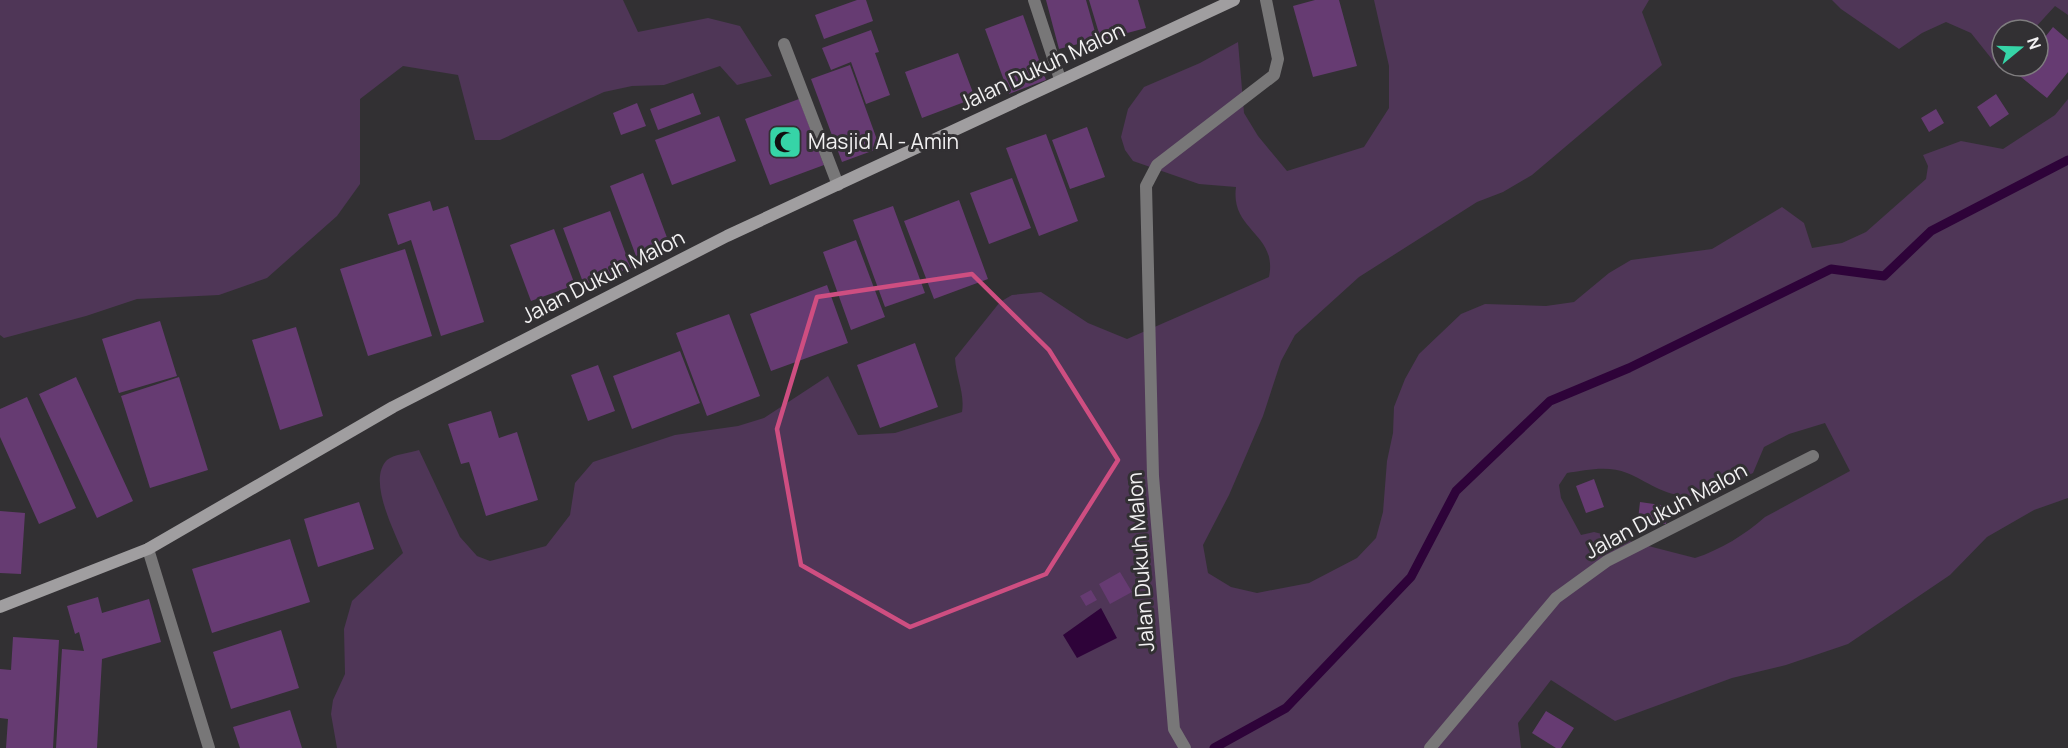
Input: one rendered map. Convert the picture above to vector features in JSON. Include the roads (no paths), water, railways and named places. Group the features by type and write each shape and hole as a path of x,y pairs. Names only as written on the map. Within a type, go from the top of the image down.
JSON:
{"street":[{"path":"1034,0 1060,79"},
{"name":"Jalan Dukuh Malon","path":"0,607 148,549 393,407 727,236 1060,79 1234,0"},
{"name":"Jalan Dukuh Malon","path":"1183,747 1174,729 1153,476 1146,186 1157,165 1274,75 1278,59 1266,0"},
{"path":"784,45 838,185"},
{"name":"Jalan Dukuh Malon","path":"1430,748 1556,598 1607,561 1813,456"},
{"path":"148,549 209,748"}],"waterway":[{"path":"1214,748 1286,708 1411,577 1456,491 1550,401 1629,368 1831,269 1884,276 1931,231 2068,160"}],"place":[{"name":"Masjid Al - Amin","path":"785,142"}]}
